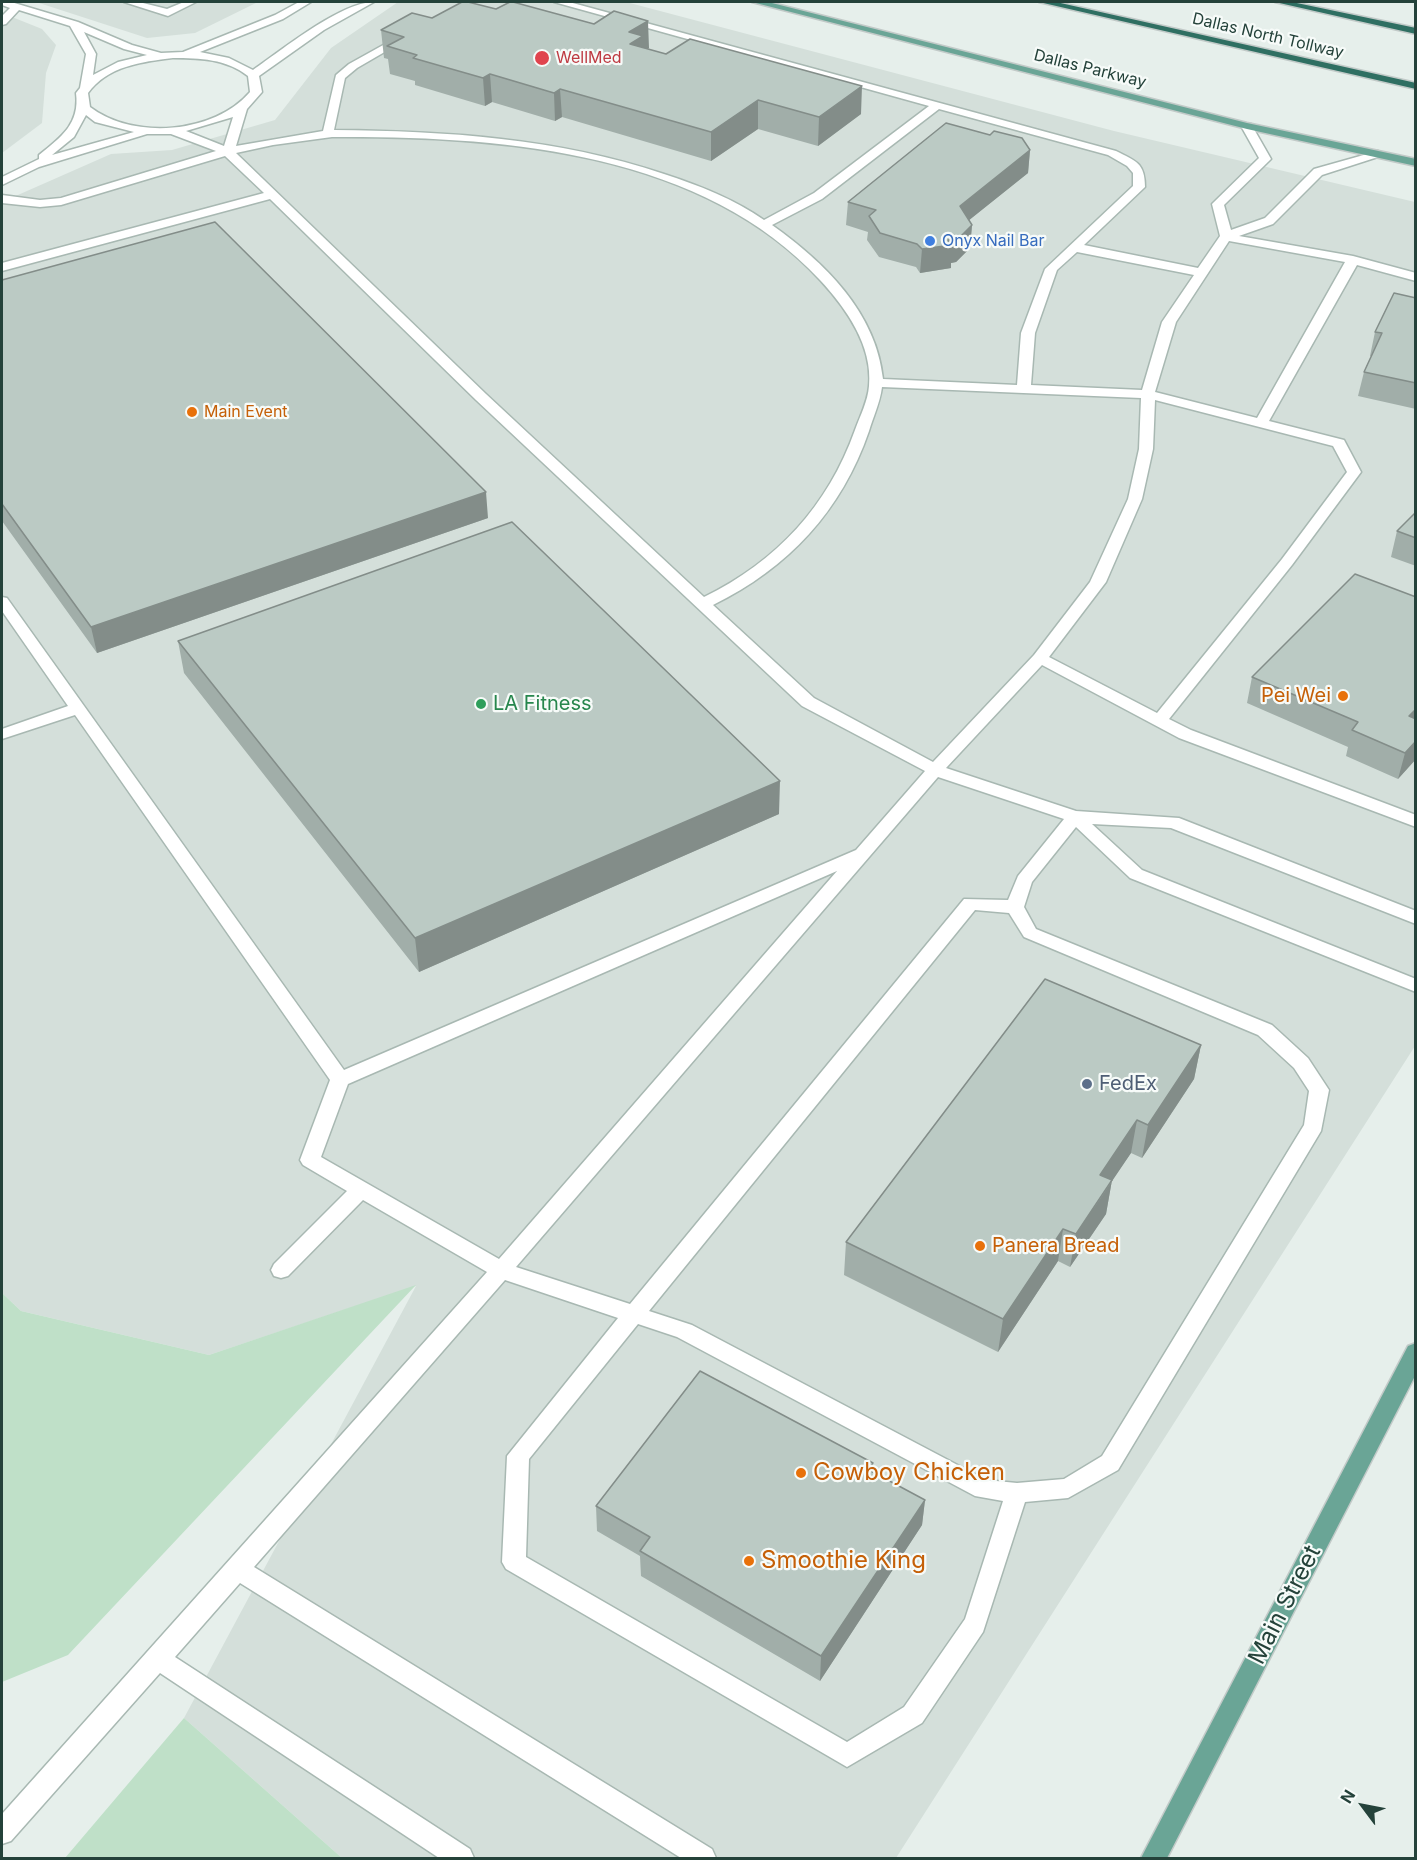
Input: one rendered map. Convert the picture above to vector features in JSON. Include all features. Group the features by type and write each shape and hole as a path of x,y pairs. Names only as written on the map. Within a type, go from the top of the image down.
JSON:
{"highway":[{"name":"Dallas North Tollway","path":"1044,2 1416,86"},
{"name":"Dallas North Tollway","path":"1280,2 1416,31"}],"main road":[{"name":"Dallas Parkway","path":"757,2 1247,126 1416,163"},
{"name":"Main Street","path":"1154,1858 1416,1352"}],"street":[{"path":"2,2 74,24 128,47 162,56"},
{"path":"129,2 168,13 191,2"},
{"path":"183,55 279,16 306,2"},
{"path":"253,75 320,28 369,2"},
{"path":"559,2 615,22 719,45 1112,153 1136,167 1141,180 1139,187 1051,269 1028,333 1024,360 1024,389"},
{"path":"2,22 16,7"},
{"path":"74,24 91,54 81,98 84,108 93,117 108,124 172,130 207,124 242,108"},
{"path":"328,134 329,116 343,73 414,31"},
{"path":"688,51 719,45"},
{"path":"85,88 102,73 120,65 162,56 183,55 226,60 242,67 253,75 256,92 242,108 228,152"},
{"path":"763,225 818,196 938,105"},
{"path":"34,164 70,135 84,108"},
{"path":"1226,236 1218,204 1264,159 1247,126"},
{"path":"4,176 86,147 155,130"},
{"path":"172,130 228,152 481,397 808,702 935,770 1076,817 1173,822 1416,918"},
{"path":"2,198 50,204 228,152 328,134 464,138 568,152 674,181 721,201 763,225 820,269 851,308 868,343 876,383 852,465 804,532 753,577 702,604"},
{"path":"2,1832 501,1270 935,770 1040,658 1098,582 1134,499 1146,449 1148,394 1156,360 1170,322 1226,236 1269,221 1318,172 1378,155"},
{"path":"2,267 272,195"},
{"path":"1226,236 1353,260 1416,277"},
{"path":"1073,247 1202,273"},
{"path":"1261,423 1353,260"},
{"path":"876,383 1148,394 1339,443 1354,472 1287,562 1159,721"},
{"path":"2,601 80,708 340,1079"},
{"path":"1040,658 1185,734 1416,821"},
{"path":"2,734 80,708"},
{"path":"863,853 340,1079 310,1160 360,1191 501,1270 684,1331 983,1489 1017,1493 1068,1488 1110,1463 1314,1126 1318,1090 1301,1063 1265,1030 1030,933 1015,907 1024,880 1076,817"},
{"path":"1076,817 1136,874 1416,986"},
{"path":"1015,907 970,903 518,1456 514,1562 848,1755 913,1715 975,1624 1017,1493"},
{"path":"282,1270 360,1191"},
{"path":"237,1569 703,1858"},
{"path":"157,1658 461,1858"}],"shaded area":[{"path":"36,2 258,2 195,33 147,38"},
{"path":"398,2 626,2 1114,131 1415,202 1415,1046 896,1858 342,1858 184,1718 416,1286 209,1355 21,1311 2,1293 2,202 111,154 172,150 275,120 331,48"},
{"path":"2,13 42,29 56,45 46,73 42,123 2,153"}],"green space":[{"path":"416,1285 68,1655 2,1682 2,1293 21,1311 209,1355"},
{"path":"184,1718 342,1858 65,1858"}],"building":[{"path":"462,2 496,9 513,2 594,24 614,11 648,21 629,32 643,36 630,44 666,54 690,39 862,86 819,117 758,100 711,132 560,89 554,93 490,74 483,78 413,58 417,55 387,46 404,37 381,30 412,13 432,18"},
{"path":"946,123 990,135 994,131 1022,138 1030,150 960,206 972,225 958,239 948,240 952,245 922,249 917,244 880,233 869,216 876,210 848,202"},
{"name":"Main Event","path":"215,222 486,492 91,627 2,504 2,280"},
{"path":"1394,293 1416,298 1416,383 1364,372 1382,333 1375,332"},
{"path":"1416,512 1416,538 1397,531"},
{"path":"512,522 780,781 415,938 178,641"},
{"path":"1355,574 1416,597 1416,709 1409,716 1416,719 1416,741 1405,753 1352,730 1358,722 1252,677"},
{"path":"1045,979 1201,1045 1148,1125 1137,1120 1100,1175 1112,1180 1076,1234 1063,1229 1003,1319 846,1242"},
{"path":"700,1371 873,1463 869,1470 925,1500 821,1656 640,1551 650,1537 596,1506"}],"place":[{"name":"WellMed","path":"542,58"},
{"name":"Onyx Nail Bar","path":"930,241"},
{"name":"Main Event","path":"192,412"},
{"name":"Pei Wei","path":"1343,696"},
{"name":"LA Fitness","path":"481,704"},
{"name":"FedEx","path":"1087,1084"},
{"name":"Panera Bread","path":"980,1246"},
{"name":"Cowboy Chicken","path":"801,1473"},
{"name":"Smoothie King","path":"749,1561"}]}
